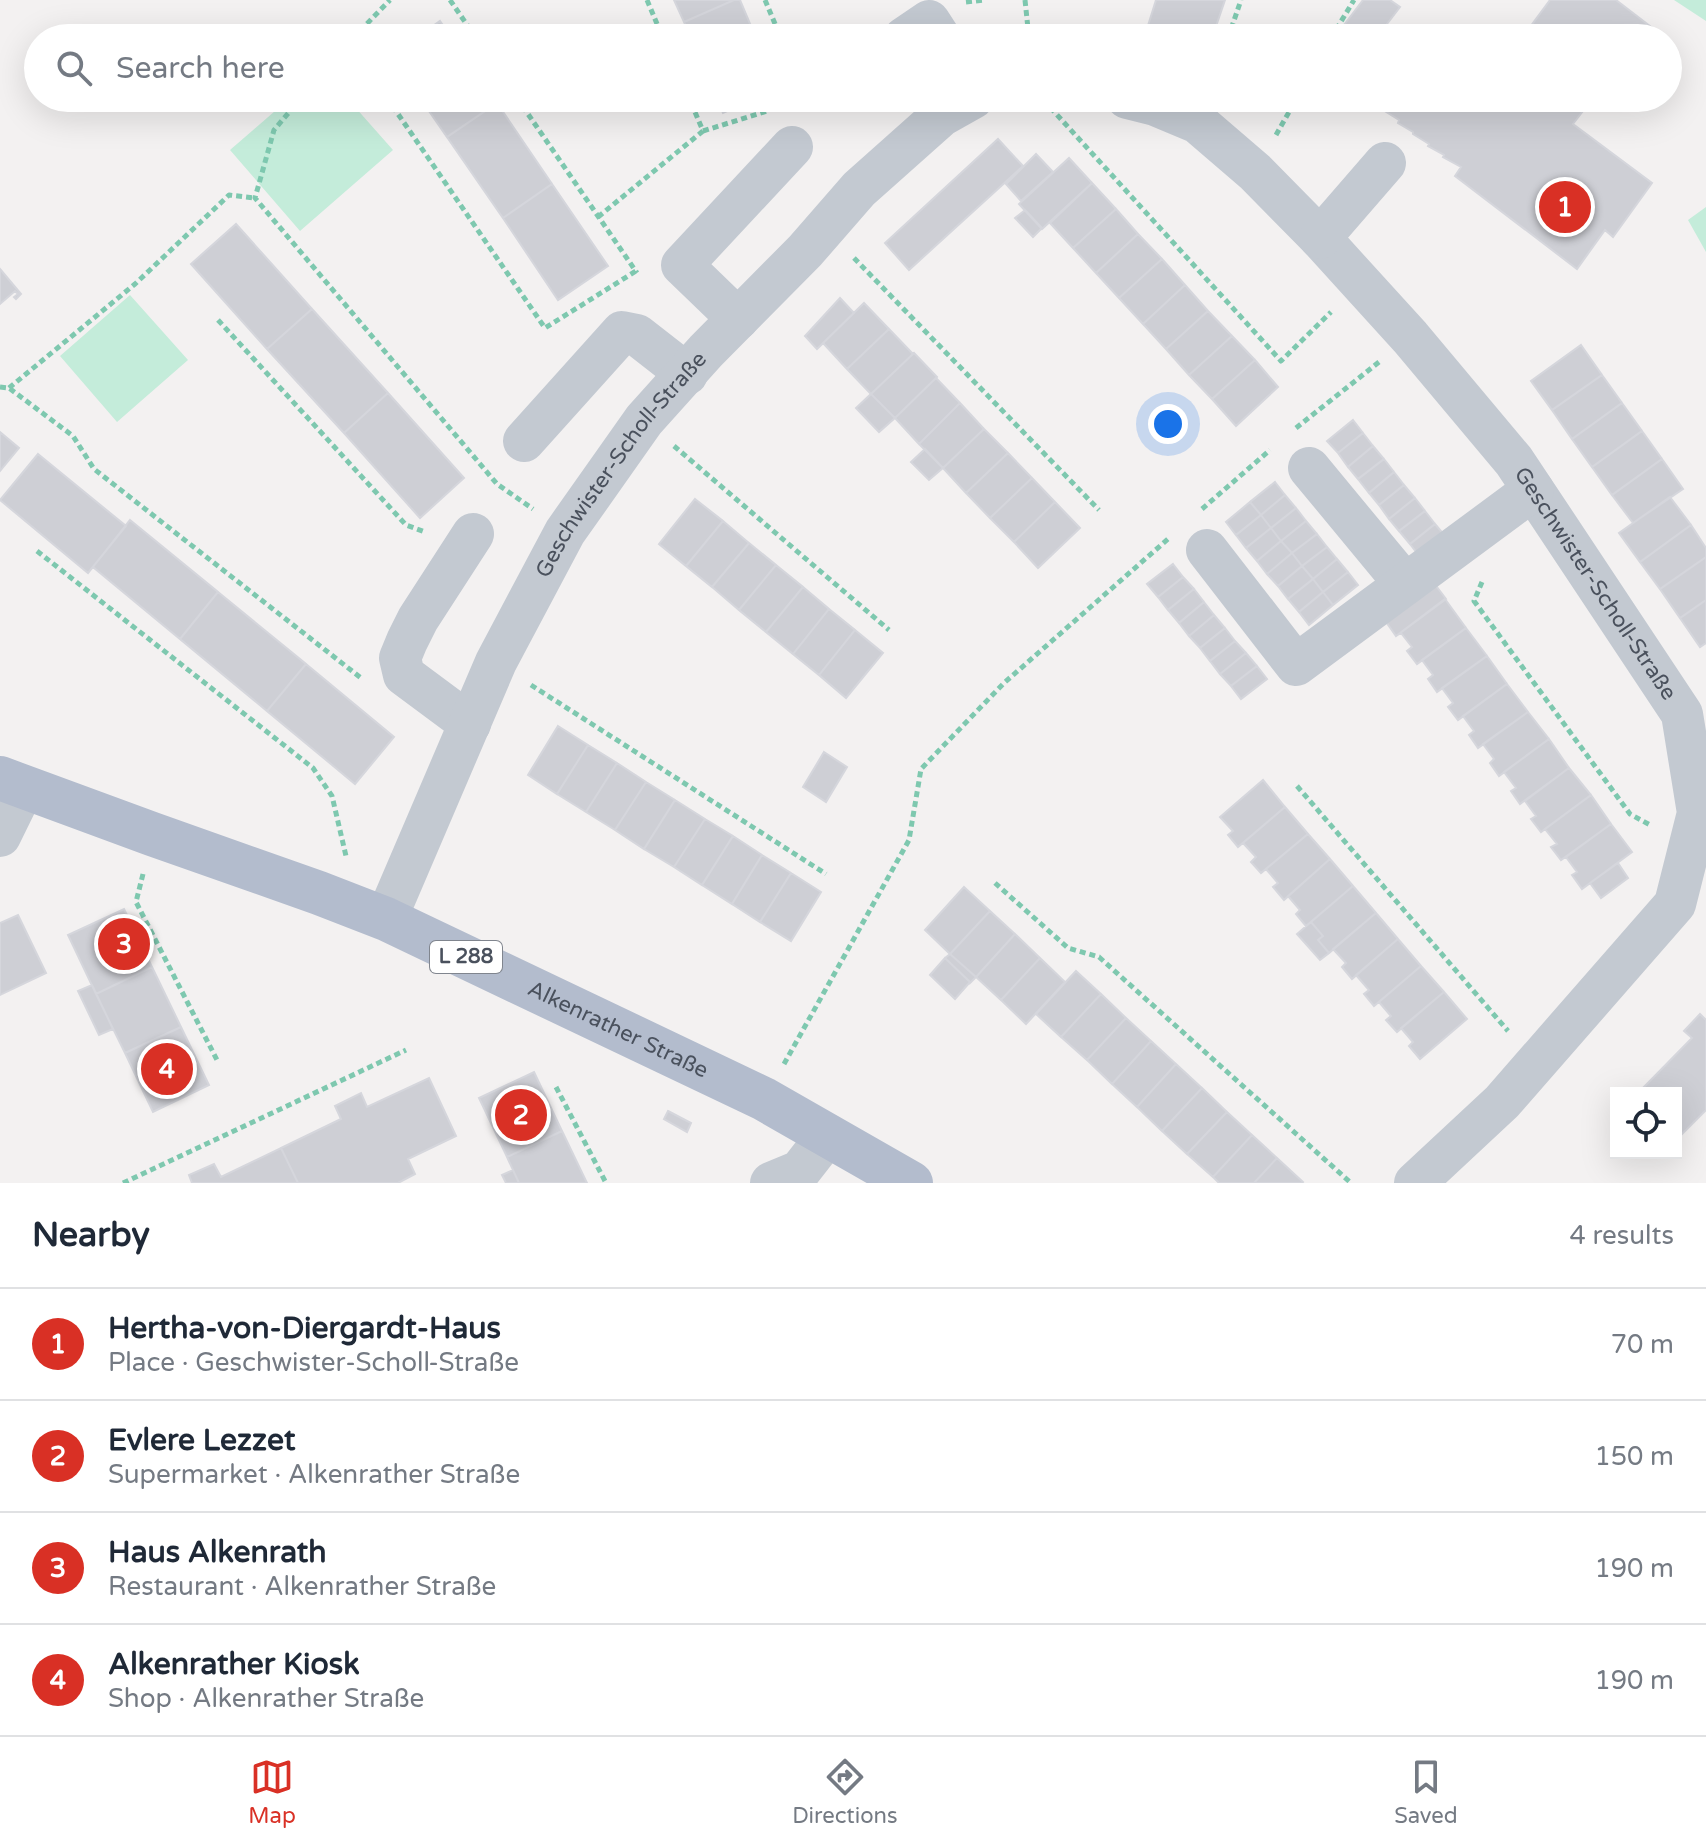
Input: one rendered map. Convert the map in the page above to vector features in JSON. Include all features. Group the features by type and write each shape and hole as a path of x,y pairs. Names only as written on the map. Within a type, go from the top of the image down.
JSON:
{"main road":[{"name":"Alkenrather Straße","path":"12,782 319,893 392,902 764,1099 911,1183"}],"street":[{"name":"Geschwister-Scholl-Straße","path":"392,902 496,662 565,532 644,420 805,251 859,189 948,112"},
{"name":"Geschwister-Scholl-Straße","path":"1172,112 1198,123 1255,172 1410,337 1514,461 1682,714 1698,813 1675,904 1502,1102 1415,1183"},
{"path":"738,319 682,265 792,147"},
{"path":"1320,238 1385,163"},
{"path":"524,441 622,332 637,335 687,374"},
{"path":"1309,468 1405,584"},
{"path":"1195,530 1296,665 1533,490"},
{"path":"470,724 404,675 400,658 418,619 473,534"},
{"path":"0,836 12,782"},
{"path":"771,1183 800,1171 828,1135"}],"path":[{"path":"367,24 390,0"},
{"path":"450,0 466,24"},
{"path":"647,0 657,24"},
{"path":"765,0 775,24"},
{"path":"1025,0 1028,24"},
{"path":"1233,24 1241,0"},
{"path":"1339,24 1354,0"},
{"path":"255,198 274,130 289,112"},
{"path":"397,112 545,328 636,271"},
{"path":"527,112 642,279"},
{"path":"695,112 703,131"},
{"path":"598,217 703,131 763,112"},
{"path":"1054,112 1281,361 1360,284"},
{"path":"9,388 135,284 229,195 255,198 497,484 565,532"},
{"path":"825,227 1099,510"},
{"path":"218,320 406,525 450,542 473,534 480,506 497,484"},
{"path":"1293,430 1410,337"},
{"path":"0,387 9,388 73,436 94,469 371,685"},
{"path":"644,420 889,630"},
{"path":"764,1099 909,840 921,769 1004,683 1195,530 1270,450"},
{"path":"1457,546 1483,579 1474,601 1630,814 1690,846"},
{"path":"37,551 313,768 332,796 348,864 392,902"},
{"path":"496,662 826,874"},
{"path":"1297,786 1535,1063"},
{"path":"152,834 136,902 217,1060"},
{"path":"995,883 1068,948 1099,957 1351,1183"},
{"path":"123,1183 406,1050"},
{"path":"556,1087 606,1183"}],"green space":[{"path":"1674,0 1706,0 1706,21"},
{"path":"274,112 359,112 393,150 300,231 230,150"},
{"path":"1706,207 1706,252 1688,220"},
{"path":"130,295 188,360 117,422 60,356"}],"building":[{"path":"674,0 734,0 684,22"},
{"path":"740,0 750,24 685,24"},
{"path":"1156,0 1225,0 1217,24 1148,24"},
{"path":"1363,0 1390,0 1400,7 1387,24 1345,24"},
{"path":"1550,0 1616,0 1647,24 1532,24"},
{"path":"430,112 484,112 447,137"},
{"path":"484,112 503,112 552,184 503,218 447,137"},
{"path":"1386,112 1582,112 1573,124 1652,183 1613,237 1605,230 1577,269 1455,176 1461,167 1428,146 1398,123 1399,120"},
{"path":"998,139 1023,166 909,270 885,243"},
{"path":"1036,154 1053,172 1021,201 1006,184"},
{"path":"1069,158 1092,183 1042,229 1019,204"},
{"path":"1092,183 1116,209 1073,248 1050,223"},
{"path":"552,184 608,266 558,300 503,218"},
{"path":"1116,209 1138,234 1096,273 1073,248"},
{"path":"1025,210 1042,228 1033,237 1015,218"},
{"path":"236,224 312,309 267,349 191,264"},
{"path":"1138,234 1162,259 1119,298 1096,273"},
{"path":"1162,259 1185,285 1143,324 1119,298"},
{"path":"0,269 21,294 16,299 14,297 18,294 15,291 0,304"},
{"path":"1185,285 1208,311 1166,349 1143,324"},
{"path":"840,298 854,313 817,349 805,336"},
{"path":"864,303 889,329 847,369 823,343"},
{"path":"312,309 388,393 344,433 267,349"},
{"path":"1208,311 1232,336 1189,375 1166,349"},
{"path":"889,329 913,354 871,394 847,369"},
{"path":"1232,336 1255,360 1212,399 1189,375"},
{"path":"1581,345 1602,375 1552,410 1531,381"},
{"path":"914,353 937,377 895,418 871,394"},
{"path":"1255,360 1278,387 1236,426 1212,399"},
{"path":"1602,375 1622,403 1572,439 1552,410"},
{"path":"936,378 960,403 919,444 895,418"},
{"path":"388,393 464,478 420,518 344,433"},
{"path":"871,394 895,418 879,432 856,408"},
{"path":"960,403 984,429 943,468 919,444"},
{"path":"1622,403 1642,431 1592,467 1572,439"},
{"path":"1353,420 1363,433 1338,453 1327,441"},
{"path":"984,429 1008,453 966,493 943,468"},
{"path":"1642,431 1662,459 1612,495 1592,467"},
{"path":"0,432 19,448 0,471"},
{"path":"1363,433 1373,446 1348,467 1338,453"},
{"path":"1373,446 1384,459 1358,479 1348,467"},
{"path":"925,449 943,468 929,480 911,462"},
{"path":"1008,453 1032,478 990,518 966,493"},
{"path":"38,454 126,526 88,573 0,500"},
{"path":"1384,459 1394,472 1369,493 1358,479"},
{"path":"1662,459 1683,489 1633,523 1612,495"},
{"path":"1394,472 1404,485 1379,505 1369,493"},
{"path":"1032,478 1055,502 1014,542 990,518"},
{"path":"1275,482 1285,495 1261,515 1250,502"},
{"path":"1404,485 1415,498 1389,519 1379,505"},
{"path":"1285,495 1296,508 1271,528 1261,515"},
{"path":"1670,497 1691,525 1640,562 1619,533"},
{"path":"1415,498 1425,511 1399,531 1389,519"},
{"path":"695,499 723,521 686,566 659,544"},
{"path":"1055,502 1080,528 1038,568 1014,542"},
{"path":"1250,502 1261,515 1236,535 1226,522"},
{"path":"1296,508 1306,521 1281,541 1271,528"},
{"path":"1425,511 1435,524 1410,544 1399,531"},
{"path":"1261,515 1271,528 1246,548 1236,535"},
{"path":"130,520 218,592 180,639 93,567"},
{"path":"723,521 749,543 712,587 686,566"},
{"path":"1306,521 1317,534 1292,553 1281,541"},
{"path":"1435,524 1446,537 1420,557 1410,544"},
{"path":"1691,525 1706,548 1706,557 1660,589 1640,562"},
{"path":"1271,528 1281,541 1257,561 1246,548"},
{"path":"1317,534 1327,547 1302,566 1292,553"},
{"path":"1281,541 1292,553 1267,574 1257,561"},
{"path":"749,543 776,565 739,610 712,587"},
{"path":"1327,547 1337,559 1313,579 1302,566"},
{"path":"1292,553 1302,566 1278,586 1267,574"},
{"path":"1706,557 1706,600 1680,618 1660,589"},
{"path":"1337,559 1348,572 1323,592 1313,579"},
{"path":"1173,564 1183,577 1158,597 1147,584"},
{"path":"776,565 803,587 766,632 739,610"},
{"path":"1302,566 1313,579 1288,599 1278,586"},
{"path":"1348,572 1358,585 1333,605 1323,592"},
{"path":"1183,577 1194,589 1168,610 1158,597"},
{"path":"1313,579 1323,592 1299,612 1288,599"},
{"path":"1434,583 1446,599 1396,636 1384,619"},
{"path":"803,587 829,609 793,654 766,632"},
{"path":"1194,589 1204,602 1179,623 1168,610"},
{"path":"218,592 306,664 267,711 180,639"},
{"path":"1323,592 1333,605 1309,625 1299,612"},
{"path":"1445,599 1466,628 1417,664 1407,651 1412,647 1401,633 1396,636"},
{"path":"1706,600 1706,643 1700,647 1680,618"},
{"path":"1204,602 1214,615 1189,636 1179,623"},
{"path":"829,609 855,630 819,675 793,654"},
{"path":"1214,615 1225,628 1200,648 1189,636"},
{"path":"1225,628 1235,641 1210,661 1200,648"},
{"path":"1466,628 1487,656 1437,692 1428,679 1433,675 1422,660"},
{"path":"855,630 883,653 846,698 819,675"},
{"path":"1235,641 1246,653 1220,674 1210,661"},
{"path":"1246,653 1257,666 1231,686 1220,674"},
{"path":"1487,656 1507,684 1458,720 1448,707 1453,703 1442,688"},
{"path":"306,664 394,737 355,784 267,711"},
{"path":"1257,666 1267,679 1241,699 1231,686"},
{"path":"1507,684 1528,712 1478,748 1469,735 1474,731 1463,716"},
{"path":"1528,712 1549,739 1499,776 1490,763 1494,759 1483,744"},
{"path":"558,726 588,745 557,794 528,775"},
{"path":"1549,739 1569,768 1520,804 1511,791 1516,788 1504,772"},
{"path":"588,745 617,763 586,812 557,794"},
{"path":"824,752 847,767 826,802 803,787"},
{"path":"617,763 646,782 615,830 586,812"},
{"path":"1569,768 1591,795 1541,832 1531,819 1536,816 1525,801"},
{"path":"1263,780 1285,807 1238,847 1228,835 1233,831 1220,817"},
{"path":"646,782 675,800 644,849 615,830"},
{"path":"1591,795 1611,824 1561,860 1551,847 1557,844 1545,829"},
{"path":"675,800 705,819 674,867 644,849"},
{"path":"1285,807 1308,834 1261,873 1251,862 1256,857 1243,843"},
{"path":"705,819 733,836 702,885 674,867"},
{"path":"1611,824 1632,852 1582,889 1572,875 1577,872 1566,857"},
{"path":"1308,834 1330,859 1284,900 1273,887 1278,883 1266,869"},
{"path":"733,836 762,855 732,904 702,885"},
{"path":"762,855 791,873 760,922 732,904"},
{"path":"1330,859 1353,886 1306,926 1296,914 1300,910 1288,896"},
{"path":"1618,863 1628,878 1601,898 1590,883"},
{"path":"791,873 821,892 791,941 760,922"},
{"path":"1353,886 1376,913 1329,953 1318,940 1323,936 1311,922"},
{"path":"964,887 990,911 950,954 925,930"},
{"path":"124,909 152,967 96,994 68,935"},
{"path":"990,911 1015,934 976,977 950,954"},
{"path":"1376,913 1398,939 1352,979 1342,967 1346,963 1333,949"},
{"path":"18,915 46,973 0,995 0,923"},
{"path":"1311,922 1323,936 1318,940 1329,953 1320,960 1297,934"},
{"path":"1015,934 1040,958 1001,1000 976,977"},
{"path":"1398,939 1421,966 1374,1006 1364,994 1369,990 1356,975"},
{"path":"950,954 976,977 969,984 945,958"},
{"path":"945,958 970,982 955,999 930,975"},
{"path":"1040,958 1065,982 1026,1024 1001,1000"},
{"path":"1421,966 1444,992 1397,1032 1386,1020 1391,1016 1379,1002"},
{"path":"152,967 181,1027 125,1053 96,994"},
{"path":"1076,971 1101,994 1061,1037 1036,1014"},
{"path":"92,985 113,1029 99,1035 78,991"},
{"path":"1444,992 1467,1019 1420,1059 1409,1046 1413,1042 1401,1028"},
{"path":"1101,994 1126,1018 1087,1060 1061,1037"},
{"path":"1700,1014 1706,1020 1706,1110 1682,1134 1682,1087 1644,1087 1692,1038 1684,1031"},
{"path":"1126,1018 1151,1041 1112,1084 1087,1060"},
{"path":"181,1027 209,1085 153,1112 125,1053"},
{"path":"1151,1041 1176,1064 1137,1107 1112,1084"},
{"path":"1176,1064 1202,1088 1162,1131 1137,1107"},
{"path":"534,1072 562,1131 507,1157 479,1098"},
{"path":"429,1078 456,1136 408,1159 415,1174 398,1183 298,1183 281,1148 341,1119 335,1106 361,1093 367,1107"},
{"path":"1202,1088 1227,1112 1187,1154 1162,1131"},
{"path":"668,1111 691,1123 687,1132 664,1119"},
{"path":"1227,1112 1252,1135 1213,1177 1187,1154"},
{"path":"562,1131 587,1183 519,1183 507,1157"},
{"path":"1252,1135 1277,1158 1254,1183 1219,1183 1213,1177"},
{"path":"281,1148 298,1183 192,1183 189,1175 214,1164 221,1177"},
{"path":"1277,1158 1303,1182 1254,1183"},
{"path":"513,1170 519,1183 506,1183 502,1175"}],"place":[{"name":"Hertha-von-Diergardt-Haus","path":"1565,207"},
{"name":"Haus Alkenrath","path":"124,944"},
{"name":"Alkenrather Kiosk","path":"167,1069"},
{"name":"Evlere Lezzet","path":"521,1115"}]}
